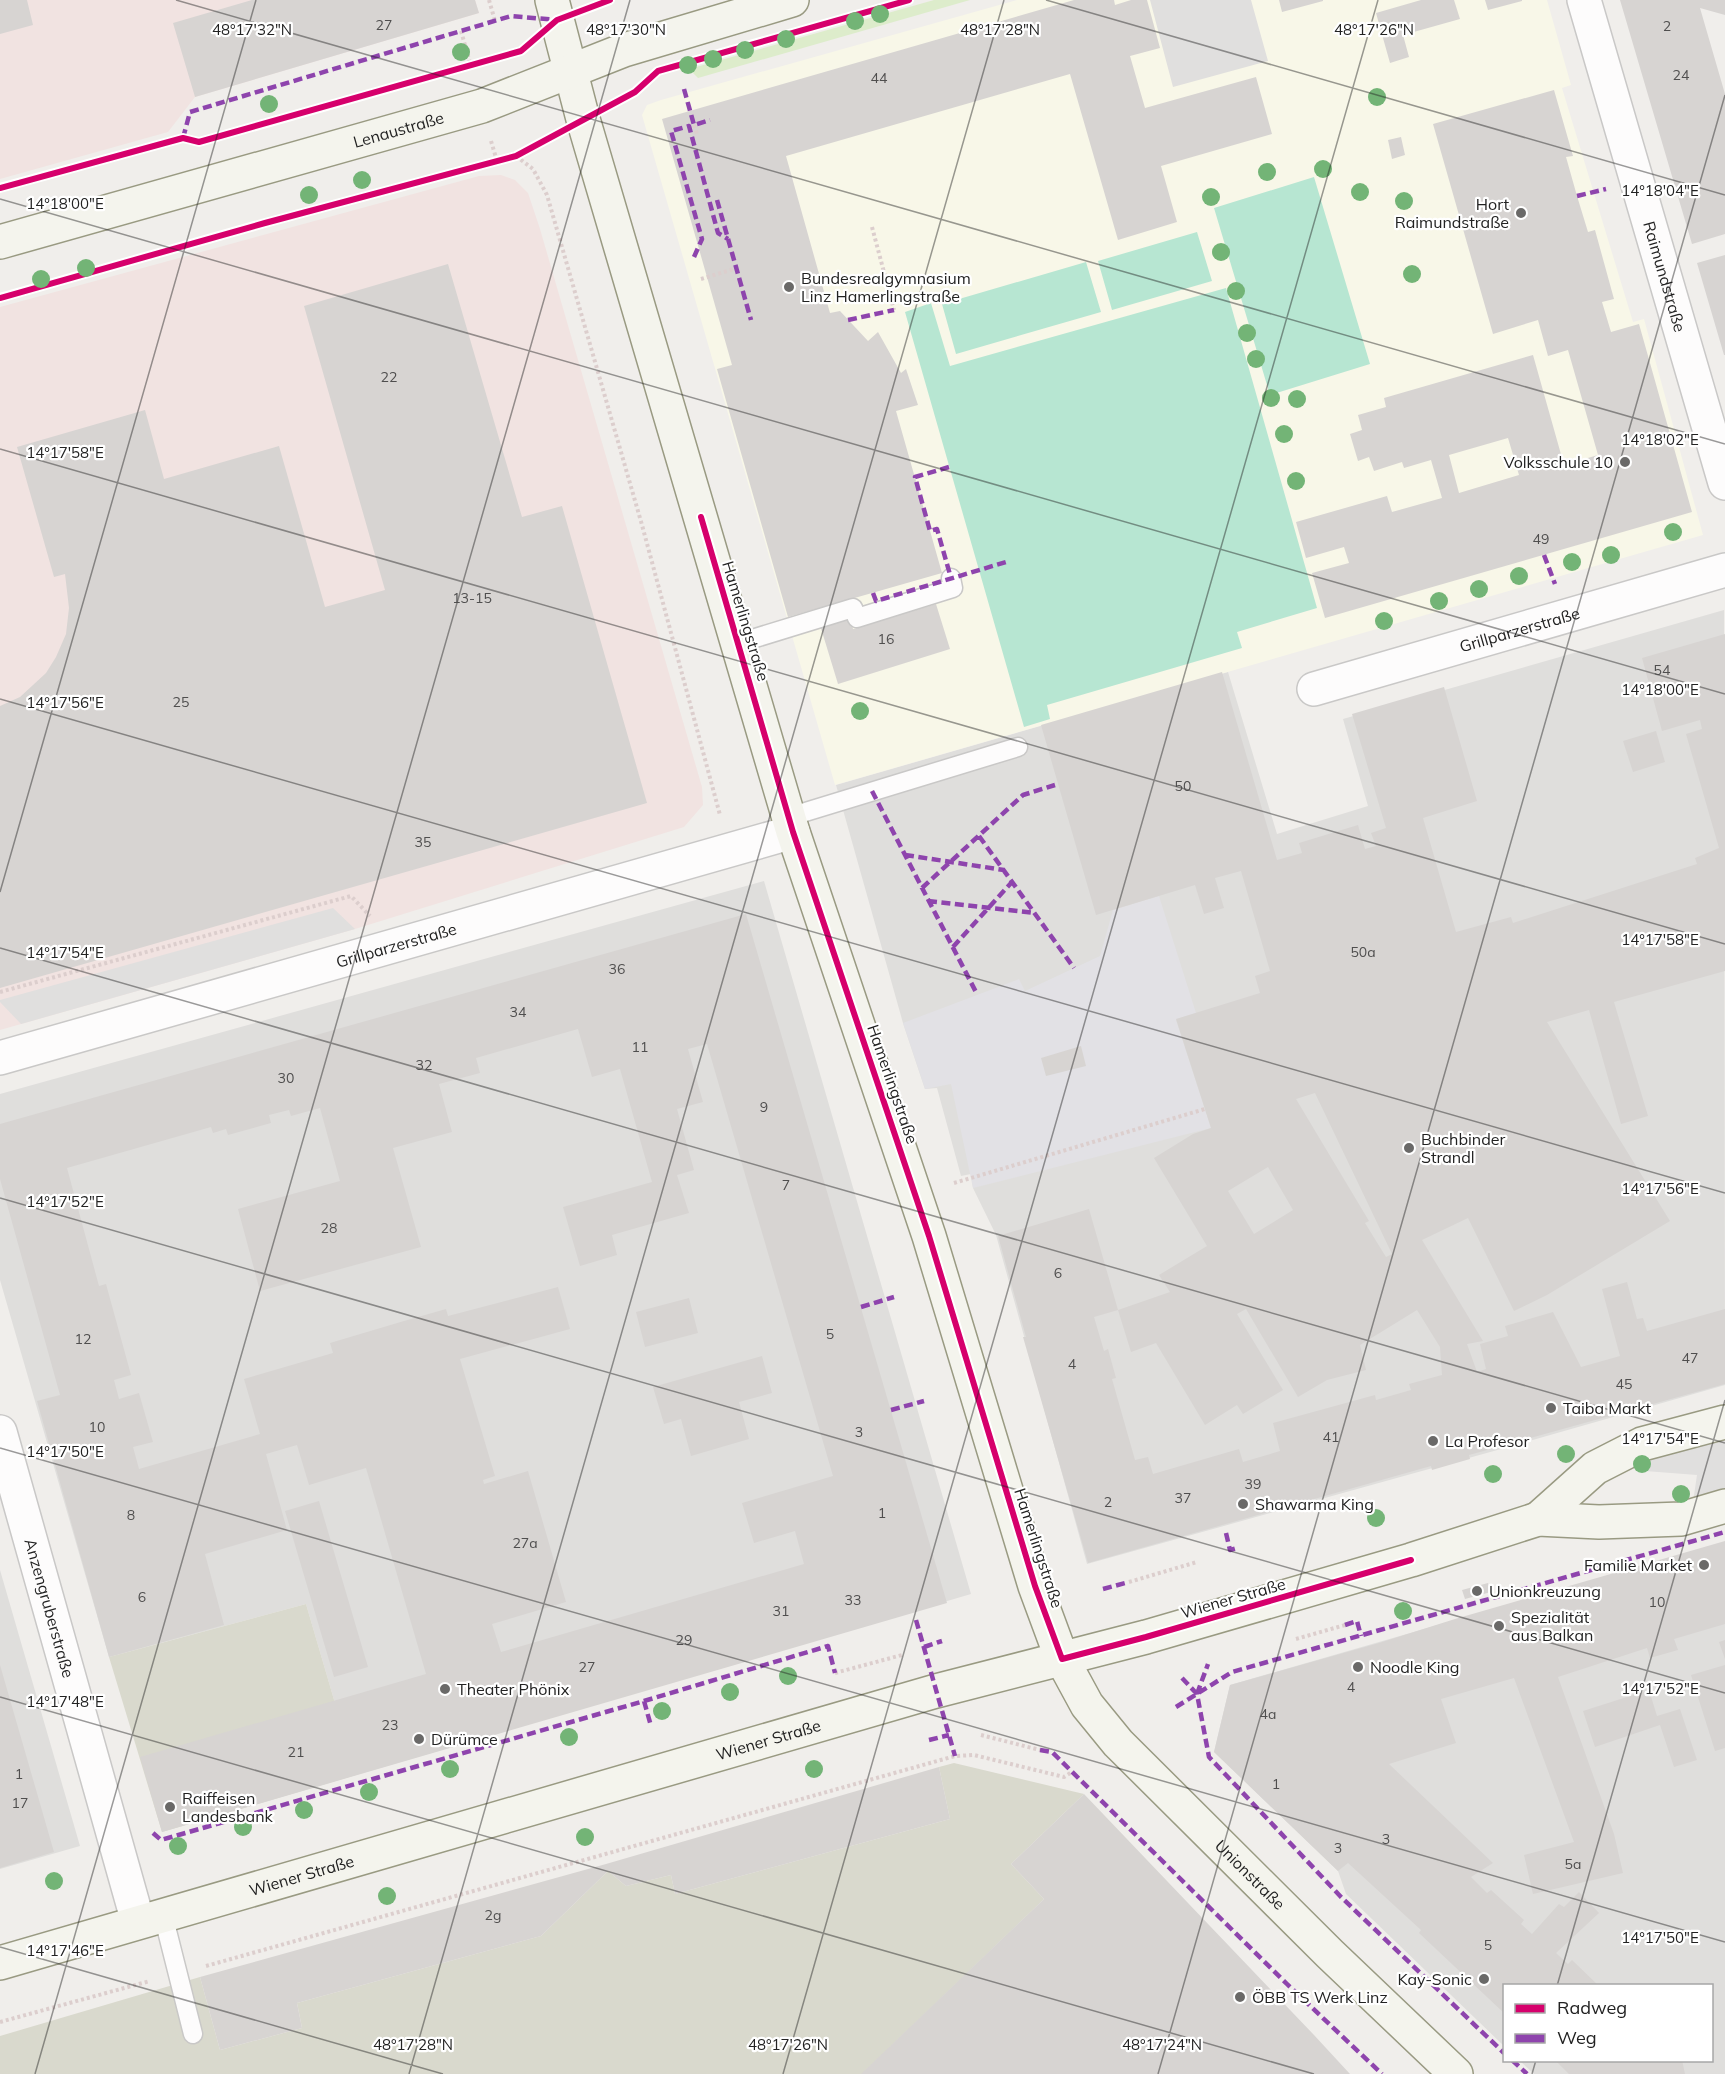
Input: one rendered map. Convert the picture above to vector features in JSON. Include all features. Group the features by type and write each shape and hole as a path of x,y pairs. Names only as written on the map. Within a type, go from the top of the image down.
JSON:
{"main road":[{"name":"Hamerlingstraße","path":"552,0 589,138 791,824 929,1236 1032,1575 1062,1659"},
{"name":"Lenaustraße","path":"0,242 482,106 624,50 792,0"},
{"name":"Wiener Straße","path":"1538,1519 1595,1468 1642,1444 1725,1422"},
{"name":"Wiener Straße","path":"0,1963 936,1691 1146,1637 1400,1563 1538,1519 1599,1522 1681,1519 1725,1506"},
{"name":"Unionstraße","path":"1062,1659 1087,1706 1118,1743 1330,1954 1456,2074"}],"street":[{"name":"Raimundstraße","path":"1584,0 1725,483"},
{"name":"Grillparzerstraße","path":"1314,689 1725,570"},
{"name":"Grillparzerstraße","path":"0,1058 791,824"},
{"name":"Anzengruberstraße","path":"0,1432 151,1919"}],"lane":[{"path":"739,643 854,608 856,618 953,588 951,578"},
{"path":"791,824 1018,747"},
{"path":"151,1919 178,1974 193,2034"}],"path":[{"path":"489,0 495,21"},
{"path":"694,125 697,134"},
{"path":"516,156 533,169 547,195 642,525 721,819"},
{"path":"872,227 894,310"},
{"path":"701,279 737,268"},
{"path":"0,992 351,896 374,919"},
{"path":"954,1183 1205,1109"},
{"path":"1129,1582 1197,1562"},
{"path":"1296,1639 1345,1625"},
{"path":"836,1673 902,1655"},
{"path":"981,1735 1041,1750"},
{"path":"0,2022 955,1756 974,1755 1064,1777 1072,1772"}],"shaded area":[{"path":"0,0 475,0 479,13 195,97 168,132 0,179"},
{"path":"1017,0 1547,0 1571,85 1562,88 1633,322 1644,319 1703,535 835,785 642,115 647,105 661,100"},
{"path":"1150,0 1251,0 1268,61 1173,87"},
{"path":"501,175 515,180 528,193 540,229 702,787 703,805 684,827 355,929 0,1030 0,307 479,176"},
{"path":"1724,610 1725,1385 1087,1564 996,1235 973,1188 971,1174 961,1176 937,1088 925,1089 903,1023 836,785 1228,672 1277,834 1368,806 1343,719"},
{"path":"764,881 971,1594 356,1775 306,1604 109,1657 0,1280 0,1094"},
{"path":"1159,896 1196,1013 1176,1020 1211,1128 973,1188 951,1084 925,1089 903,1023 1019,979 1025,991 1100,956 1113,910"},
{"path":"333,908 355,929 21,1024 0,1002 0,1000"},
{"path":"1725,1435 1725,1493 1693,1502 1697,1475 1645,1471 1655,1453"},
{"path":"1725,1542 1725,2074 1534,2074 1521,2062 1713,2062 1713,1984 1503,1984 1503,2045 1346,1894 1338,1871 1214,1752 1230,1685"},
{"path":"0,1570 80,1846 0,1869"},
{"path":"306,1604 356,1775 162,1832 109,1657"},
{"path":"954,1763 1084,1794 1011,1864 1044,1899 862,2074 0,2074 0,2036 200,1977 220,2050 302,2028 297,2003 541,1936 608,1871 626,1886 671,1875 675,1894 950,1819 939,1767"}],"green space":[{"path":"934,0 970,0 698,78 689,69"},
{"path":"1314,177 1370,364 1270,395 1214,208"},
{"path":"1197,232 1212,281 1112,310 1098,261"},
{"path":"1086,262 1101,312 956,354 942,304"},
{"path":"1226,288 1317,608 1237,632 1242,648 1047,705 1050,719 1024,727 905,312 931,303 950,366"}],"building":[{"path":"0,0 27,0 33,25 0,34"},
{"path":"252,0 475,0 479,13 195,97 173,23"},
{"name":"Bundesrealgymnasium Linz Hamerlingstraße","path":"1074,0 1114,0 1115,5 1131,0 1147,0 1160,48 1130,56 1145,108 1256,77 1272,134 1161,166 1177,222 1118,240 1070,74 786,156 830,313 840,311 868,341 878,332 901,373 906,369 918,405 896,411 942,573 788,617 717,369 732,365 662,119"},
{"path":"1279,0 1323,0 1323,1 1282,12"},
{"path":"1421,0 1454,0 1460,19 1403,35 1409,57 1390,63 1376,13"},
{"path":"1485,0 1522,0 1522,1 1488,10"},
{"path":"1620,0 1725,0 1725,15 1700,8 1725,94 1725,234 1692,244"},
{"path":"1554,90 1573,156 1566,157 1577,196 1588,232 1595,230 1614,299 1602,302 1611,332 1639,324 1692,512 1325,618 1312,573 1349,563 1344,547 1306,558 1296,522 1387,496 1392,512 1442,498 1431,460 1404,468 1402,462 1374,471 1369,457 1358,461 1350,434 1362,430 1358,415 1386,407 1384,398 1533,355 1564,465 1598,455 1568,350 1548,356 1538,320 1493,334 1433,124","holes":["1508,438 1519,475 1459,493 1449,455"]},
{"path":"1401,137 1405,155 1392,159 1388,140"},
{"path":"1725,255 1725,355 1724,355 1697,263"},
{"path":"448,264 522,517 562,506 647,803 0,988 0,706 20,697 46,673 66,634 69,608 65,574 54,577 17,447 145,410 164,479 279,446 325,607 385,590 304,306"},
{"path":"936,604 950,649 838,684 820,625 850,616 853,629"},
{"path":"1725,634 1725,971 1614,1002 1648,1116 1621,1124 1589,1010 1547,1022 1670,1221 1547,1295 1514,1311 1468,1218 1422,1240 1483,1341 1467,1344 1477,1372 1486,1369 1480,1344 1508,1336 1505,1326 1553,1312 1581,1367 1620,1356 1602,1289 1627,1282 1637,1319 1643,1318 1647,1331 1725,1309 1725,1384 1469,1455 1470,1459 1432,1470 1431,1466 1088,1563 1023,1337 1026,1337 998,1236 1089,1209 1118,1310 1170,1292 1159,1275 1207,1246 1154,1158 1193,1134 1211,1128 1176,1019 1260,993 1255,976 1270,971 1241,871 1215,878 1224,908 1204,914 1195,885 1096,915 1041,725 1222,672 1277,860 1302,853 1299,843 1358,825 1365,849 1376,846 1371,833 1386,828 1352,714 1444,687 1477,801 1423,818 1456,932 1511,917 1513,923 1697,864 1695,858 1719,848 1686,734 1702,729 1700,720 1662,731 1642,658","holes":["1315,1093 1392,1254 1386,1257 1365,1223 1369,1221 1296,1099","1268,1167 1293,1210 1254,1234 1228,1191","1246,1309 1298,1397 1327,1380 1366,1370 1360,1345 1417,1310 1440,1347 1442,1375 1409,1384 1411,1390 1376,1400 1375,1395 1273,1423 1280,1451 1243,1462 1239,1449 1153,1474 1148,1457 1135,1460 1112,1379 1116,1378 1108,1349 1104,1351 1094,1317 1118,1310 1131,1352 1156,1343 1205,1425 1237,1405 1243,1414 1283,1390 1237,1314"]},
{"path":"1656,731 1665,762 1633,772 1623,741"},
{"path":"746,914 947,1603 162,1832 140,1757 426,1674 366,1468 309,1485 297,1445 266,1454 287,1530 205,1554 224,1625 109,1657 37,1401 60,1395 0,1179 0,1124","holes":["578,1029 592,1077 620,1069 652,1182 563,1207 580,1266 617,1255 612,1235 689,1213 677,1175 694,1170 677,1109 703,1102 688,1049 707,1044 833,1476 742,1503 754,1543 795,1531 804,1564 501,1652 492,1624 566,1602 528,1471 484,1484 483,1480 495,1476 460,1359 570,1329 558,1287 448,1316 446,1309 404,1321 330,1343 333,1353 244,1379 260,1434 139,1469 133,1447 153,1442 139,1393 119,1399 114,1380 131,1375 106,1284 99,1286 67,1168 211,1127 213,1133 226,1129 228,1135 271,1123 269,1115 289,1110 291,1116 320,1108 340,1181 238,1209 260,1291 421,1247 393,1148 452,1132 439,1084 480,1073 476,1058"]},
{"path":"1081,1046 1086,1066 1046,1076 1041,1058"},
{"path":"689,1298 698,1333 645,1347 636,1312"},
{"path":"762,1356 772,1393 739,1402 749,1439 691,1456 681,1419 664,1424 653,1387"},
{"path":"319,1501 368,1667 334,1677 285,1511"},
{"path":"1725,1541 1725,1624 1674,1639 1678,1650 1650,1658 1647,1648 1558,1677 1614,1834 1623,1873 1533,1894 1524,1855 1574,1842 1514,1678 1441,1699 1456,1743 1389,1764 1493,1863 1471,1877 1487,1893 1491,1890 1524,1920 1521,1924 1532,1934 1559,1904 1564,1907 1579,1892 1599,1913 1556,1953 1568,1964 1572,1960 1597,1984 1503,1984 1503,2012 1419,1933 1421,1930 1348,1863 1338,1871 1214,1752 1230,1685"},
{"name":"Unionkreuzung","path":"1488,1583 1491,1592 1465,1599 1462,1590"},
{"path":"1725,1640 1725,1659 1719,1642"},
{"path":"0,1665 54,1852 0,1868"},
{"path":"1725,1665 1725,1748 1715,1751 1691,1675"},
{"path":"1649,1690 1657,1716 1680,1709 1697,1760 1674,1767 1660,1725 1595,1747 1583,1711"},
{"path":"939,1767 950,1819 675,1894 671,1875 626,1886 608,1871 541,1936 297,2003 302,2028 220,2050 200,1977 606,1864"},
{"path":"1084,1794 1350,2074 861,2074 1044,1899 1011,1864"},
{"path":"1557,2062 1682,2062 1685,2074 1569,2074"}],"marked path":[{"path":"183,138 190,112 511,16 557,20"},
{"path":"684,89 694,125 710,120"},
{"path":"694,257 702,239 671,131 689,126 718,233 728,239"},
{"path":"1577,196 1606,189"},
{"path":"717,200 751,320"},
{"path":"848,320 894,310"},
{"path":"949,467 915,477 930,531 937,529 951,578"},
{"path":"1544,555 1555,584"},
{"path":"873,593 876,601 1006,562"},
{"path":"922,888 1023,795 1055,785"},
{"path":"872,791 977,994"},
{"path":"979,836 1074,968"},
{"path":"905,855 1004,870"},
{"path":"953,947 1012,882"},
{"path":"928,901 1035,913"},
{"path":"861,1307 894,1297"},
{"path":"891,1410 924,1401"},
{"path":"1176,1707 1232,1672 1725,1532"},
{"path":"1226,1533 1230,1550 1237,1548"},
{"path":"1103,1589 1129,1582"},
{"path":"916,1620 955,1756"},
{"path":"1345,1625 1357,1621 1361,1636"},
{"path":"924,1647 942,1641"},
{"path":"153,1833 161,1840 828,1646 835,1673"},
{"path":"1197,1694 1208,1664"},
{"path":"1182,1678 1197,1694 1209,1757 1341,1897 1503,2052"},
{"path":"644,1701 651,1726"},
{"path":"929,1740 949,1735"},
{"path":"1040,1750 1052,1752 1287,1984 1382,2074"},
{"path":"1514,2062 1527,2074"}],"cycle path":[{"path":"0,188 183,138 199,142 521,51 557,20 610,0"},
{"path":"0,298 265,223 516,156 635,92 658,71 909,0"},
{"path":"701,517 793,832 929,1236 1035,1586 1062,1659 1411,1560"}],"place":[{"name":"Hort Raimundstraße","path":"1521,213"},
{"name":"Bundesrealgymnasium Linz Hamerlingstraße","path":"789,287"},
{"name":"Volksschule 10","path":"1625,462"},
{"name":"Buchbinder Strandl","path":"1409,1148"},
{"name":"Taiba Markt","path":"1551,1408"},
{"name":"La Profesor","path":"1433,1441"},
{"name":"Shawarma King","path":"1243,1504"},
{"name":"Familie Market","path":"1704,1565"},
{"name":"Unionkreuzung","path":"1477,1591"},
{"name":"Spezialität aus Balkan","path":"1499,1626"},
{"name":"Noodle King","path":"1358,1667"},
{"name":"Theater Phönix","path":"445,1689"},
{"name":"Dürümce","path":"419,1739"},
{"name":"Raiffeisen Landesbank","path":"170,1807"},
{"name":"Kay-Sonic","path":"1484,1979"},
{"name":"ÖBB TS Werk Linz","path":"1240,1997"}]}
